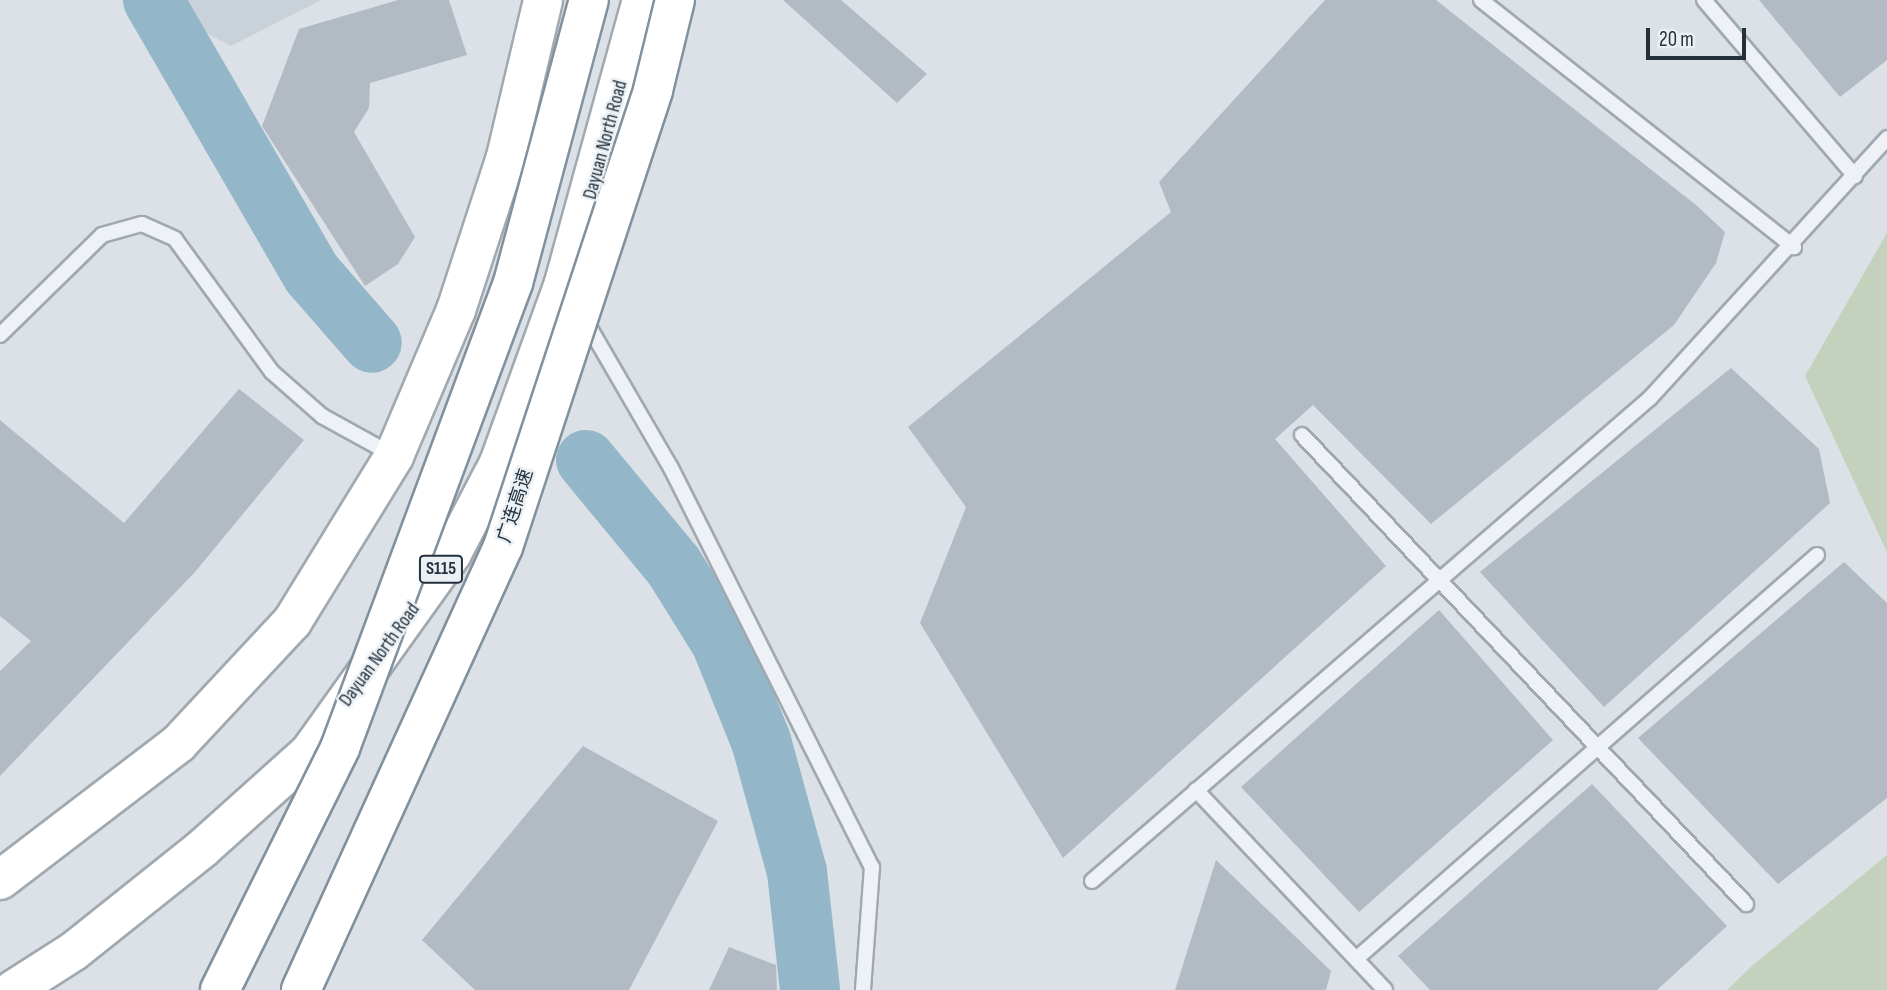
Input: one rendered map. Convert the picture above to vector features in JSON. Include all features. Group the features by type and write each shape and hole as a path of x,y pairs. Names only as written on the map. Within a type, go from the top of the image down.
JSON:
{"main road":[{"path":"0,880 179,743 292,622 394,456 456,310 502,170 543,0"},
{"path":"220,990 349,722 513,283 589,0"},
{"name":"Dayuan North Road","path":"13,990 74,951 204,848 309,753 452,553 499,463 564,284 642,0"},
{"name":"广连高速","path":"301,990 503,547 653,90 675,0"}],"lane":[{"path":"1481,0 1794,247"},
{"path":"1704,0 1855,176"},
{"path":"1092,881 1650,398 1794,247 1887,138"},
{"path":"0,335 102,235 142,224 175,239 272,372 322,416 394,456"},
{"path":"564,284 677,480 872,867 863,990"},
{"path":"1302,435 1746,904"},
{"path":"1356,959 1597,745 1817,555"},
{"path":"1196,790 1385,990"}],"shaded area":[{"path":"143,0 321,0 231,46"}],"green space":[{"path":"1887,233 1887,552 1805,376"},
{"path":"1887,855 1887,990 1727,990 1754,964"}],"building":[{"path":"398,0 449,0 467,55 370,83 369,108 354,132 415,237 398,264 365,286 262,126 299,29"},
{"path":"783,0 841,0 927,74 897,103"},
{"path":"1325,0 1436,0 1696,205 1725,232 1716,263 1674,325 1431,524 1313,405 1275,439 1386,566 1063,858 920,623 966,507 908,427 1171,212 1159,182"},
{"path":"1759,0 1887,0 1887,60 1840,97"},
{"path":"1731,368 1819,449 1830,503 1604,707 1480,572"},
{"path":"239,389 304,440 195,572 0,776 0,671 31,641 0,616 0,420 124,523"},
{"path":"1844,562 1887,603 1887,798 1778,884 1638,738"},
{"path":"1439,610 1553,740 1359,912 1241,787"},
{"path":"583,746 718,821 629,990 475,990 422,940"},
{"path":"1592,784 1727,926 1657,990 1430,990 1398,956"},
{"path":"1216,860 1331,971 1326,990 1175,990"},
{"path":"729,947 776,965 777,990 709,990"}],"waterway":[{"path":"153,0 312,274 372,343"},
{"path":"586,460 673,565 721,642 761,741 797,872 810,990"}]}
